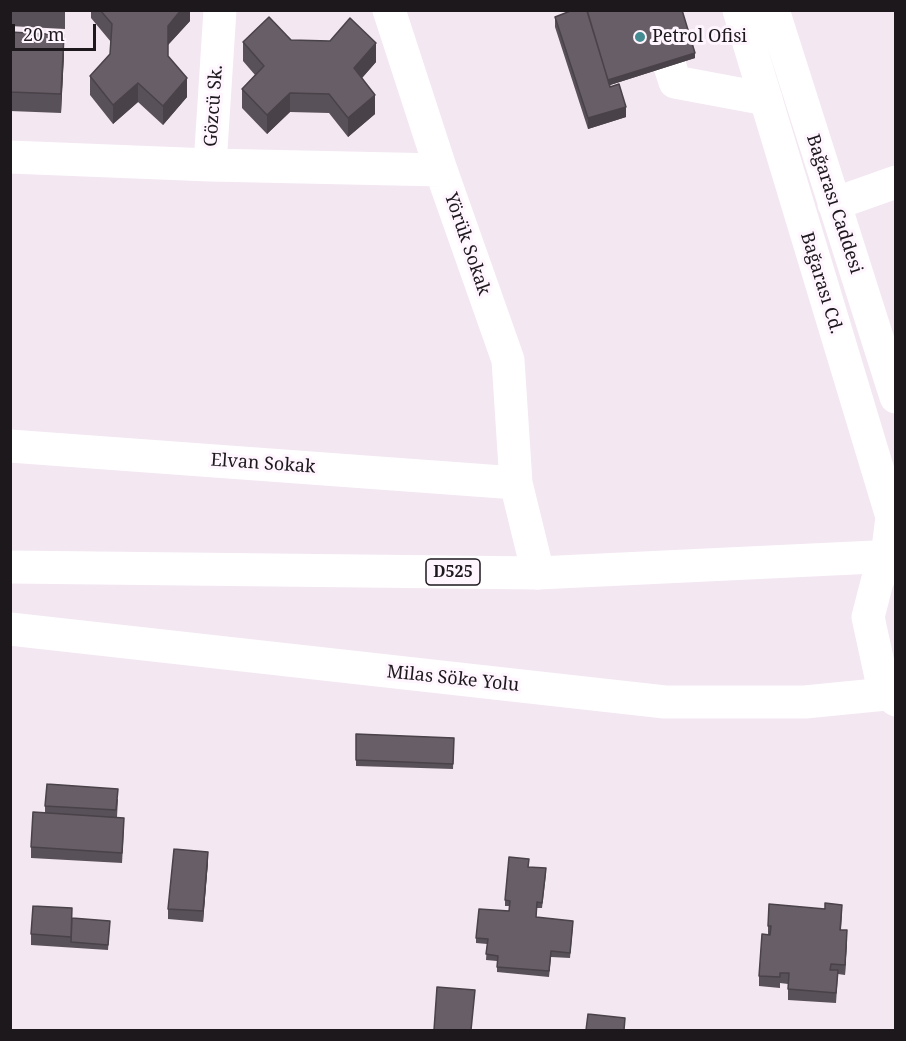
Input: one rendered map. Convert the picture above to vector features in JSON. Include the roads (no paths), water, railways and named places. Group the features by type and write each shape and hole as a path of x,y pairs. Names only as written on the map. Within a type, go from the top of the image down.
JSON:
{"main road":[{"name":"Gözcü Sk.","path":"210,165 219,10"},
{"name":"Yörük Sokak","path":"389,10 441,170 508,360 516,483 538,573"},
{"path":"652,10 675,82 766,99"},
{"name":"Bağarası Cd.","path":"739,10 892,517 891,556 877,582 868,618 881,677 894,695"},
{"name":"Bağarası Caddesi","path":"773,10 896,397"},
{"path":"10,157 210,165 441,170"},
{"path":"834,204 896,182"},
{"name":"Elvan Sokak","path":"10,446 516,483"},
{"name":"D525","path":"10,567 538,573 891,556"},
{"name":"Milas Söke Yolu","path":"10,630 665,702 805,702 894,695"}],"place":[{"name":"Petrol Ofisi","path":"640,37"}]}
